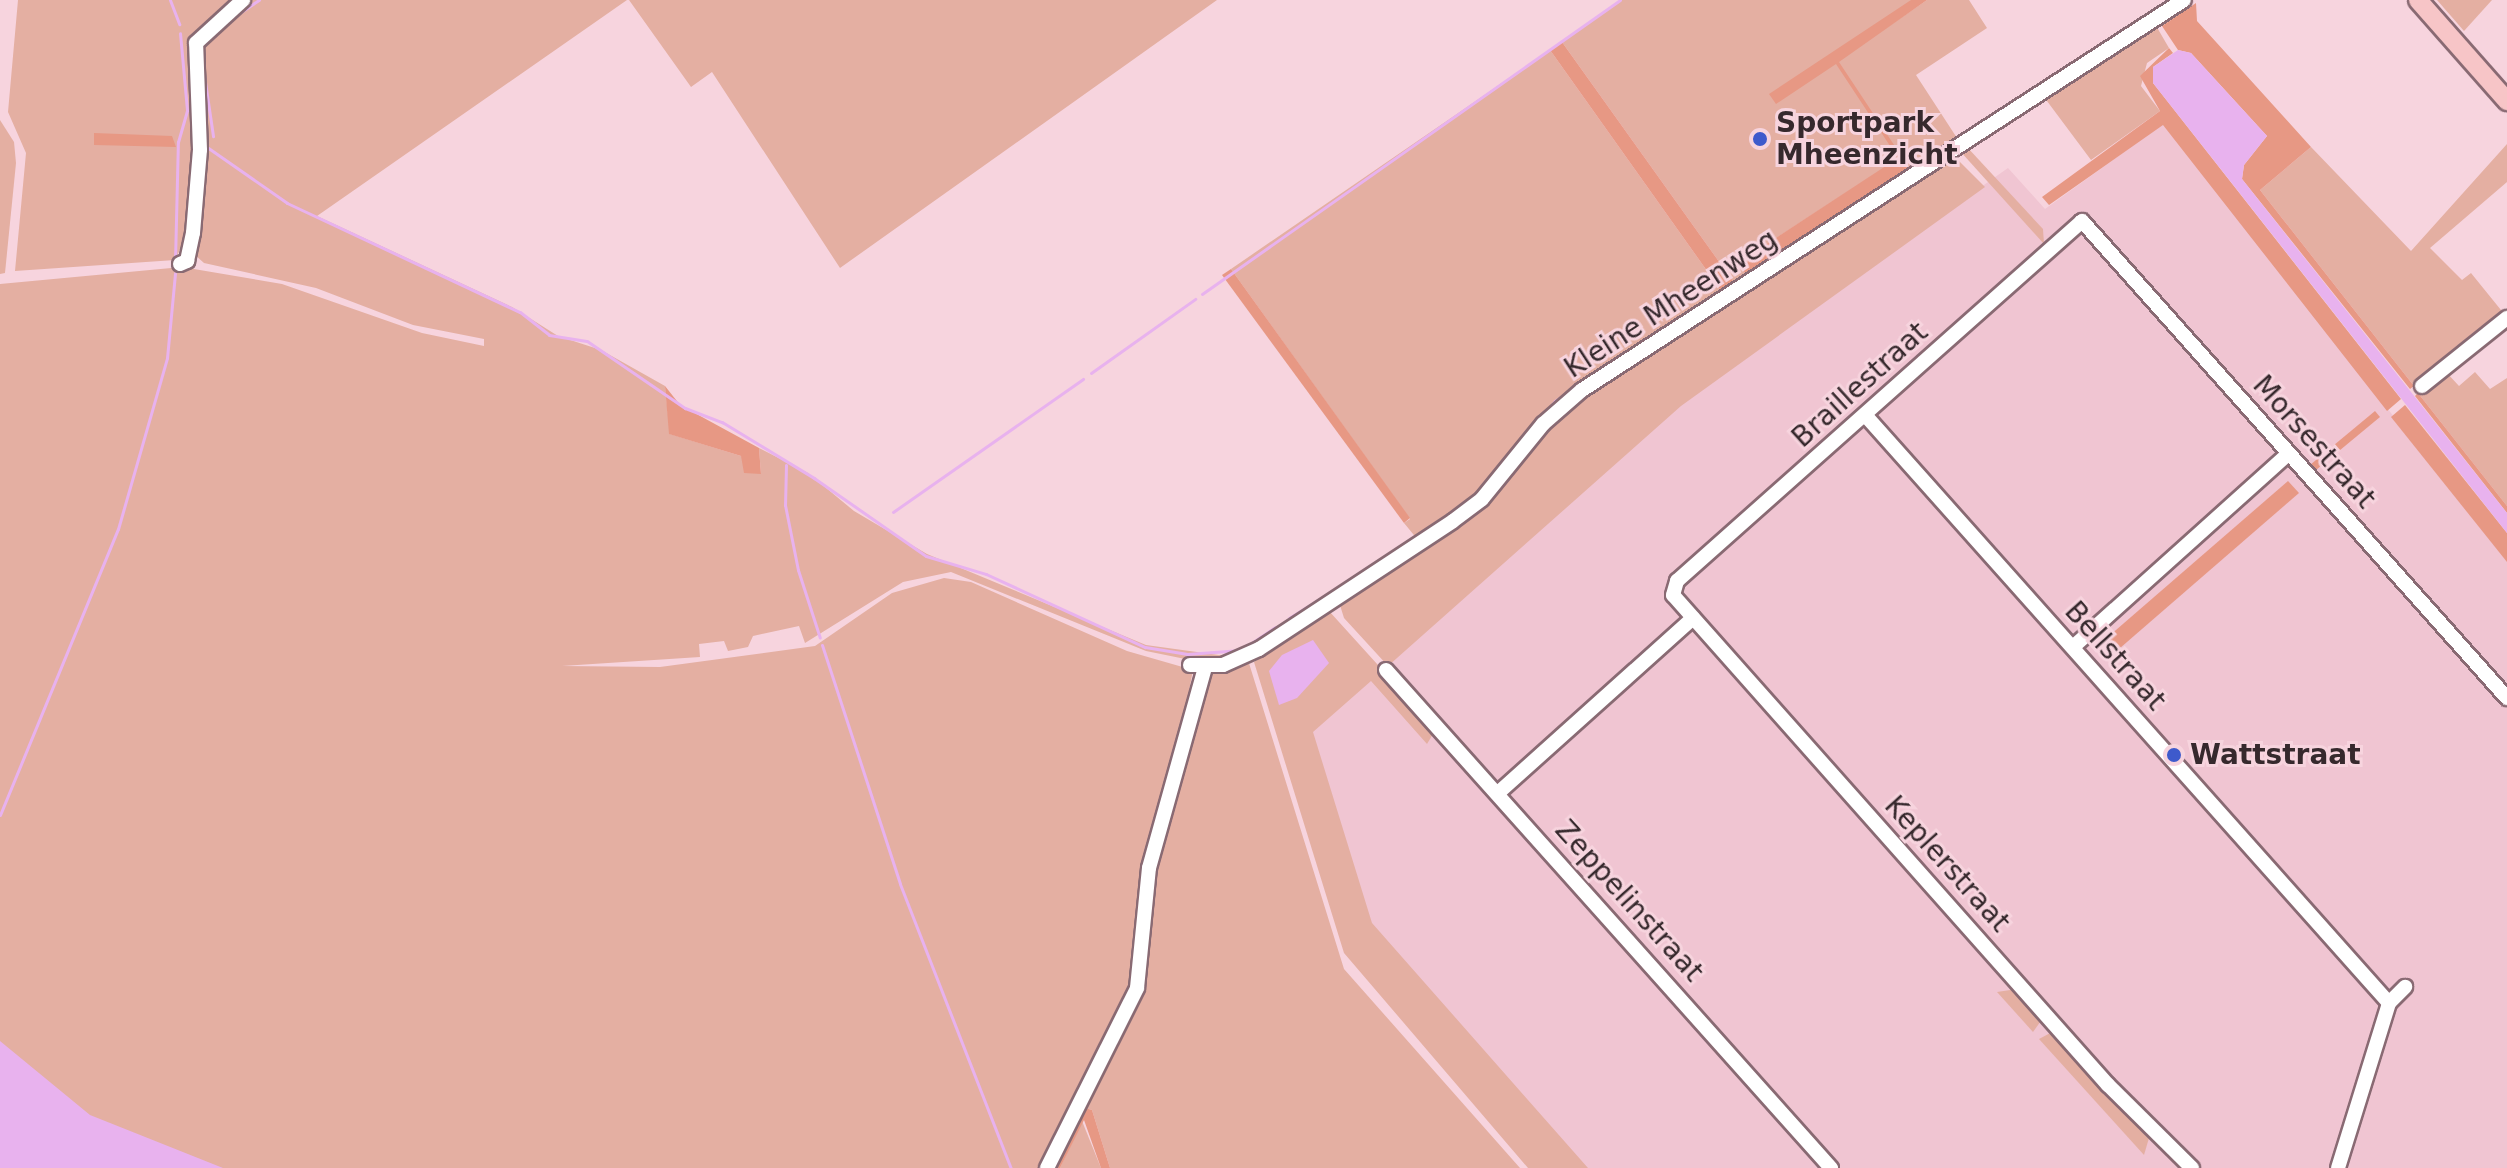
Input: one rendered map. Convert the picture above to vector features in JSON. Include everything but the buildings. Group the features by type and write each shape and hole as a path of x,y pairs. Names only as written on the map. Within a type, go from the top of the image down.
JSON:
{"main road":[{"path":"2418,0 2507,101"}],"street":[{"path":"180,264 187,261 193,233 200,150 196,43 243,0"},
{"name":"Kleine Mheenweg","path":"1047,1168 1137,988 1149,868 1198,666 1259,649 1453,521 1482,499 1543,424 1582,390 2184,0"},
{"name":"Braillestraat","path":"1673,587 2082,221"},
{"name":"Morsestraat","path":"2082,221 2507,698"},
{"path":"2422,386 2507,318"},
{"name":"Bellstraat","path":"1866,416 2389,1003"},
{"path":"2073,647 2289,453"},
{"name":"Keplerstraat","path":"1673,587 1693,618 2117,1095 2192,1168"},
{"path":"1498,793 1693,618"},
{"name":"Zeppelinstraat","path":"1386,670 1831,1168"},
{"path":"2338,1168 2389,1003 2405,987"}],"shaded area":[{"path":"18,0 238,0 194,40 189,231 175,260 15,271 26,153 8,112"},
{"path":"247,0 627,0 317,216 512,307 558,336 601,350 665,386 670,434 741,456 761,474 759,448 808,473 854,511 927,554 1146,645 1233,657 1205,663 1146,651 951,572 903,582 805,643 799,626 753,636 748,647 728,651 724,641 699,644 700,657 562,666 660,667 815,646 892,593 944,578 971,582 1127,651 1193,670 1131,996 1045,1168 0,1168 0,284 182,267 282,284 422,333 484,346 484,339 413,325 316,288 204,263 195,255 196,49"},
{"path":"629,0 1217,0 840,268 712,72 691,87"},
{"name":"Sportpark Mheenzicht","path":"1621,0 1924,0 1838,61 1927,0 1969,0 1987,28 1916,75 1957,138 1910,169 1901,157 1739,262 1747,277 1735,284 1562,42"},
{"path":"1911,0 1927,0 1839,62 1910,169 1747,277 1739,262 1898,158 1836,64 1776,104 1769,94"},
{"path":"2437,0 2492,0 2464,31"},
{"path":"2196,3 2197,21 2311,147 2260,190 2414,386 2410,389 2242,179 2244,165 2267,136 2191,53 2178,50 2162,26"},
{"path":"2155,24 2169,48 2147,63 2141,86 2160,111 2091,160 2044,97"},
{"path":"1562,42 1735,284 1722,292 1550,50"},
{"path":"2169,48 2173,53 2153,67 2153,83 2401,399 2387,411 2163,125 2049,205 2042,197 2160,111 2140,76"},
{"path":"1550,50 1722,292 1580,387 1479,497 1418,540 1404,523 1410,519 1231,269"},
{"path":"2178,50 2191,53 2267,136 2244,165 2242,179 2507,513 2507,533 2153,83 2153,67"},
{"path":"0,120 14,142 16,163 5,273 0,274"},
{"path":"2163,124 2507,560 2507,1168 1584,1168 1367,921 1305,730 1676,401 2008,168 2045,209"},
{"path":"94,133 172,136 176,147 94,145"},
{"path":"2507,144 2507,182 2430,248 2462,280 2471,273 2505,315 2414,386 2260,190 2311,147 2411,251"},
{"path":"1967,147 2043,229 2044,244 1960,151"},
{"path":"1954,156 1985,187 1681,406 1388,666 1344,618 1339,602 1473,512 1566,408"},
{"path":"1231,269 1410,518 1404,523 1222,275"},
{"path":"2446,372 2459,386 2475,372 2490,389 2507,378 2507,506 2418,393"},
{"path":"665,386 680,405 759,448 761,474 744,473 741,456 669,434"},
{"path":"2418,393 2507,506 2507,513 2415,396"},
{"path":"2405,405 2507,533 2507,562 2391,417"},
{"path":"2375,411 2380,417 2316,470 2310,465"},
{"path":"2288,481 2299,493 2112,655 2101,643"},
{"path":"1329,611 1436,729 1427,744 1371,681 1313,732 1372,923 1588,1168 1528,1168 1344,953 1254,662"},
{"path":"1313,640 1329,663 1297,698 1279,705 1269,671 1282,655"},
{"path":"1248,660 1344,969 1520,1168 1110,1168 1092,1110 1082,1107 1132,1012 1149,882 1209,675"},
{"path":"2017,989 2043,1018 2033,1032 1997,992"},
{"path":"2054,1031 2149,1138 2144,1155 2039,1039"},
{"path":"0,1041 90,1115 223,1168 0,1168"},
{"path":"1082,1107 1092,1110 1110,1168 1101,1168 1084,1120 1060,1168 1051,1168"},
{"path":"1082,1121 1101,1168 1060,1168"}],"waterway":[{"path":"170,0 179,24"},
{"path":"235,16 259,0"},
{"path":"1202,294 1620,0"},
{"path":"2112,37 2168,0"},
{"path":"175,261 178,142 187,110 180,33"},
{"path":"2083,57 2102,44"},
{"path":"2070,65 2076,61"},
{"path":"2044,82 2061,71"},
{"path":"204,75 213,136"},
{"path":"204,145 287,203 520,312 549,335 587,341 685,408 722,422 814,478 926,556 986,574 1145,647 1187,654 1241,650"},
{"path":"0,815 118,529 167,358 175,273"},
{"path":"1091,373 1195,299"},
{"path":"1512,451 1555,401 1619,357"},
{"path":"893,512 1083,379"},
{"path":"786,465 785,505 798,570 820,638"},
{"path":"1426,530 1469,500"},
{"path":"1347,581 1412,539"},
{"path":"1289,618 1339,587"},
{"path":"1250,644 1275,627"},
{"path":"822,645 900,884 1011,1168"}],"place":[{"name":"Sportpark Mheenzicht","path":"1760,139"},
{"name":"Wattstraat","path":"2174,755"}]}
